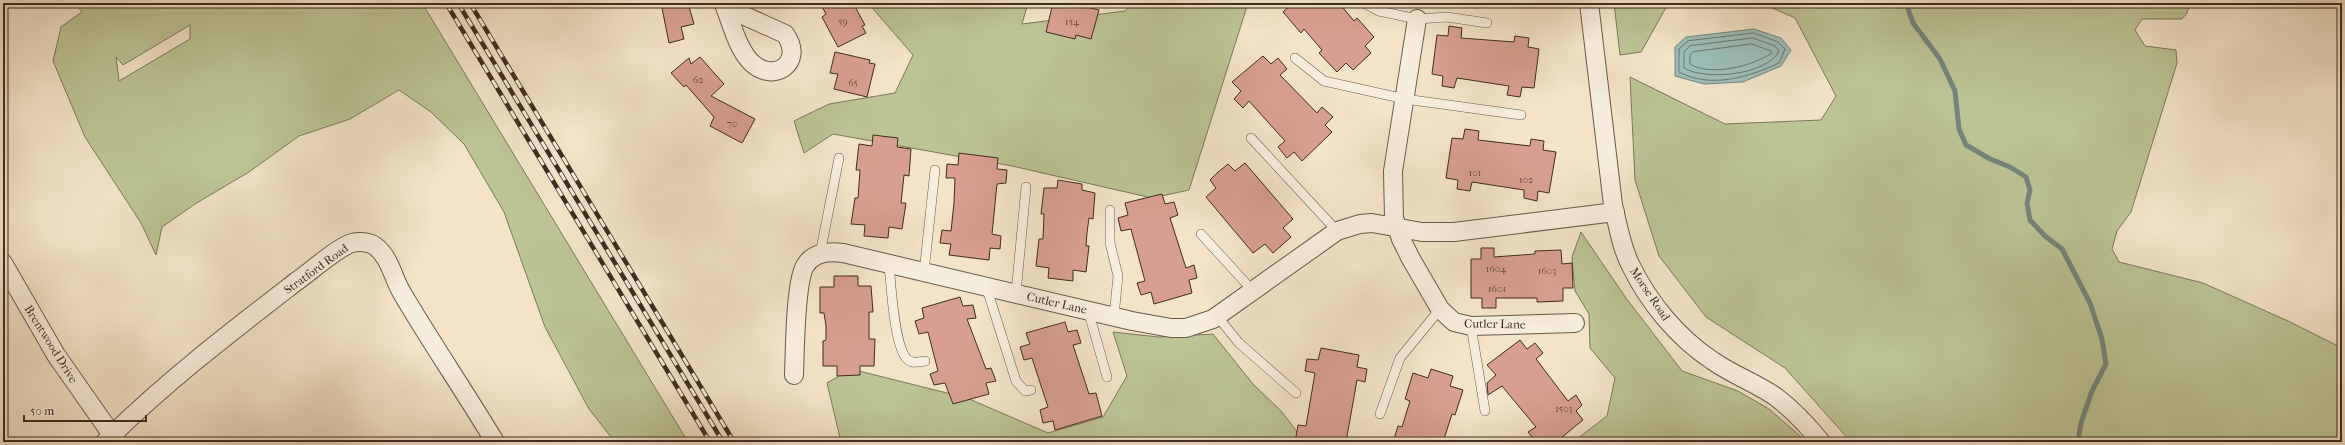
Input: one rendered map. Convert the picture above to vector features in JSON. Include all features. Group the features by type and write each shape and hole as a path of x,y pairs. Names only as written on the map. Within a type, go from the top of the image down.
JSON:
{"street":[{"name":"Morse Road","path":"1589,3 1615,212 1619,232 1630,265 1653,303 1674,330 1697,350 1714,362 1776,397 1805,423 1821,442"},
{"name":"Cutler Lane","path":"1418,19 1393,171 1392,206 1396,227 1411,259 1440,309 1454,322 1471,326 1575,323"},
{"name":"Cutler Lane","path":"820,254 843,253 1171,328 1194,326 1217,316 1337,231 1360,224 1396,227 1422,232 1454,232 1615,212"},
{"name":"Stratford Road","path":"111,440 175,377 241,325 327,259 351,243 364,242 375,246 386,259 401,292 495,442"},
{"path":"794,375 800,281 805,265 820,254"},
{"name":"Brentwood Drive","path":"3,263 56,355 111,440"}],"lane":[{"path":"1364,3 1380,11 1418,19 1447,18 1487,23"},
{"path":"1296,58 1324,81 1405,99 1521,115"},
{"path":"1251,138 1337,231"},
{"path":"820,254 839,158"},
{"path":"924,272 934,170"},
{"path":"1016,293 1026,187"},
{"path":"1110,210 1110,243 1118,276 1114,316"},
{"path":"1201,234 1253,291"},
{"path":"889,264 896,325 902,350 907,359 913,363 925,361"},
{"path":"986,286 1016,381 1025,391 1031,390"},
{"path":"1380,414 1400,358 1440,309"},
{"path":"1088,310 1107,377"},
{"path":"1217,316 1239,343 1296,393"},
{"path":"1471,326 1485,411"}],"green space":[{"path":"75,3 422,3 688,442 615,442 589,409 545,327 504,212 464,144 431,112 399,90 350,119 299,136 249,172 195,204 162,227 156,255 141,223 85,137 53,61 61,27 82,12","holes":["190,25 190,39 119,81 116,57 123,65"]},
{"path":"868,3 1028,3 1022,24 1125,11 1132,3 1248,3 1189,190 1152,198 1012,166 833,134 804,153 794,121 829,104 895,93 913,55"},
{"path":"1614,3 1675,3 1668,4 1641,52 1620,55"},
{"path":"1761,3 2190,3 2187,13 2182,19 2142,19 2135,30 2145,46 2176,50 2177,63 2131,212 2117,231 2112,249 2119,262 2203,283 2288,321 2342,348 2342,442 1851,442 1785,368 1706,317 1659,256 1635,180 1630,77 1725,124 1821,120 1836,96 1795,18"},
{"path":"1581,232 1626,298 1682,371 1738,391 1769,409 1807,442 1573,442 1607,416 1615,378 1590,348 1589,314 1575,291 1572,257"},
{"path":"1113,332 1159,337 1213,334 1253,384 1282,412 1301,437 1329,442 841,442 827,383 851,369 967,398 1048,433 1103,417 1127,376"}],"water":[{"path":"1754,29 1781,38 1791,50 1781,66 1743,82 1704,84 1675,76 1675,47 1686,37"}],"building":[{"path":"688,3 694,24 681,27 684,39 669,43 662,8"},
{"path":"820,3 853,3 865,25 862,26 866,33 838,47 822,17 826,14"},
{"path":"1053,3 1084,3 1083,6 1099,10 1091,39 1076,35 1075,39 1046,32"},
{"path":"1293,3 1339,3 1354,21 1357,18 1374,37 1365,46 1371,53 1353,70 1346,63 1337,72 1319,53 1322,50 1304,29 1301,33 1283,12"},
{"path":"1449,26 1462,28 1461,38 1514,42 1515,36 1529,38 1528,47 1539,49 1534,88 1522,87 1520,97 1507,95 1509,86 1457,78 1454,88 1442,86 1443,76 1432,74 1437,35 1448,36"},
{"path":"835,52 870,60 869,63 875,64 867,97 834,89 838,74 830,73"},
{"path":"1263,56 1271,64 1278,58 1287,69 1280,75 1317,113 1322,107 1333,117 1325,125 1332,132 1302,161 1294,152 1287,158 1278,147 1285,141 1249,101 1243,108 1234,99 1241,91 1232,82"},
{"path":"700,57 724,84 711,96 755,119 742,143 710,126 714,117 686,85 684,87 671,73 689,58 691,64"},
{"path":"1465,129 1479,131 1478,140 1530,146 1531,139 1544,141 1543,150 1556,152 1549,193 1538,191 1537,201 1524,198 1524,190 1472,182 1470,191 1457,189 1458,180 1446,178 1452,138 1463,139"},
{"path":"873,135 898,138 897,147 911,149 909,176 904,175 901,203 906,203 902,229 889,227 888,238 864,236 865,225 851,224 855,198 858,198 860,170 856,170 859,144 872,146"},
{"path":"959,153 998,158 997,169 1007,170 1006,183 997,184 992,234 1001,236 1000,249 990,248 989,260 949,255 951,244 940,243 942,230 951,231 954,203 955,178 946,178 947,164 958,165"},
{"path":"1245,163 1293,219 1283,228 1291,237 1273,253 1265,244 1253,253 1206,197 1216,188 1210,180 1217,173 1228,164 1235,171"},
{"path":"1058,180 1082,184 1082,190 1095,193 1093,219 1089,218 1087,233 1086,246 1089,246 1086,272 1073,270 1073,281 1048,278 1049,268 1036,266 1039,239 1043,239 1044,214 1041,214 1044,188 1057,188"},
{"path":"1162,194 1165,204 1174,202 1178,215 1170,218 1186,268 1194,265 1197,278 1189,280 1192,293 1154,304 1151,292 1141,295 1137,283 1145,281 1131,229 1121,231 1118,218 1128,215 1125,203"},
{"path":"1481,248 1494,248 1494,257 1535,254 1535,251 1561,250 1562,264 1572,263 1573,288 1563,288 1563,301 1537,302 1537,298 1496,298 1496,308 1482,308 1482,298 1471,298 1471,259 1481,259"},
{"path":"834,276 858,276 858,286 871,286 873,312 869,312 869,339 875,339 874,366 860,366 860,375 837,376 837,366 823,366 823,341 826,340 826,326 824,313 820,313 820,287 834,287"},
{"path":"960,297 963,306 973,305 976,318 967,319 986,369 991,368 996,381 986,383 989,394 953,404 945,383 934,385 930,374 938,371 928,332 919,334 915,321 924,318 922,308"},
{"path":"1065,322 1068,332 1077,330 1081,343 1073,345 1089,394 1096,393 1102,416 1055,430 1053,421 1043,423 1040,410 1048,407 1032,358 1024,360 1020,347 1030,344 1026,333"},
{"path":"1520,340 1527,349 1535,343 1543,353 1536,359 1568,401 1576,395 1582,405 1576,411 1583,420 1556,442 1548,442 1544,437 1536,442 1528,432 1536,427 1502,386 1488,395 1487,383 1496,375 1487,365"},
{"path":"1321,348 1359,355 1357,367 1367,369 1365,382 1357,380 1346,442 1305,442 1306,439 1296,437 1298,425 1306,426 1315,373 1305,371 1307,359 1318,360"},
{"path":"1431,369 1453,376 1450,386 1463,390 1455,415 1452,414 1443,442 1393,442 1398,426 1402,427 1410,401 1405,399 1413,373 1428,378"}],"waterway":[{"path":"1906,3 1913,23 1940,59 1955,91 1959,129 1966,145 1990,159 2010,167 2026,177 2030,190 2027,203 2030,220 2045,236 2062,249 2090,303 2102,339 2106,364 2092,391 2081,423 2078,442"}],"railway":[{"path":"446,3 710,442"},
{"path":"458,3 723,442"},
{"path":"470,3 734,442"}]}
